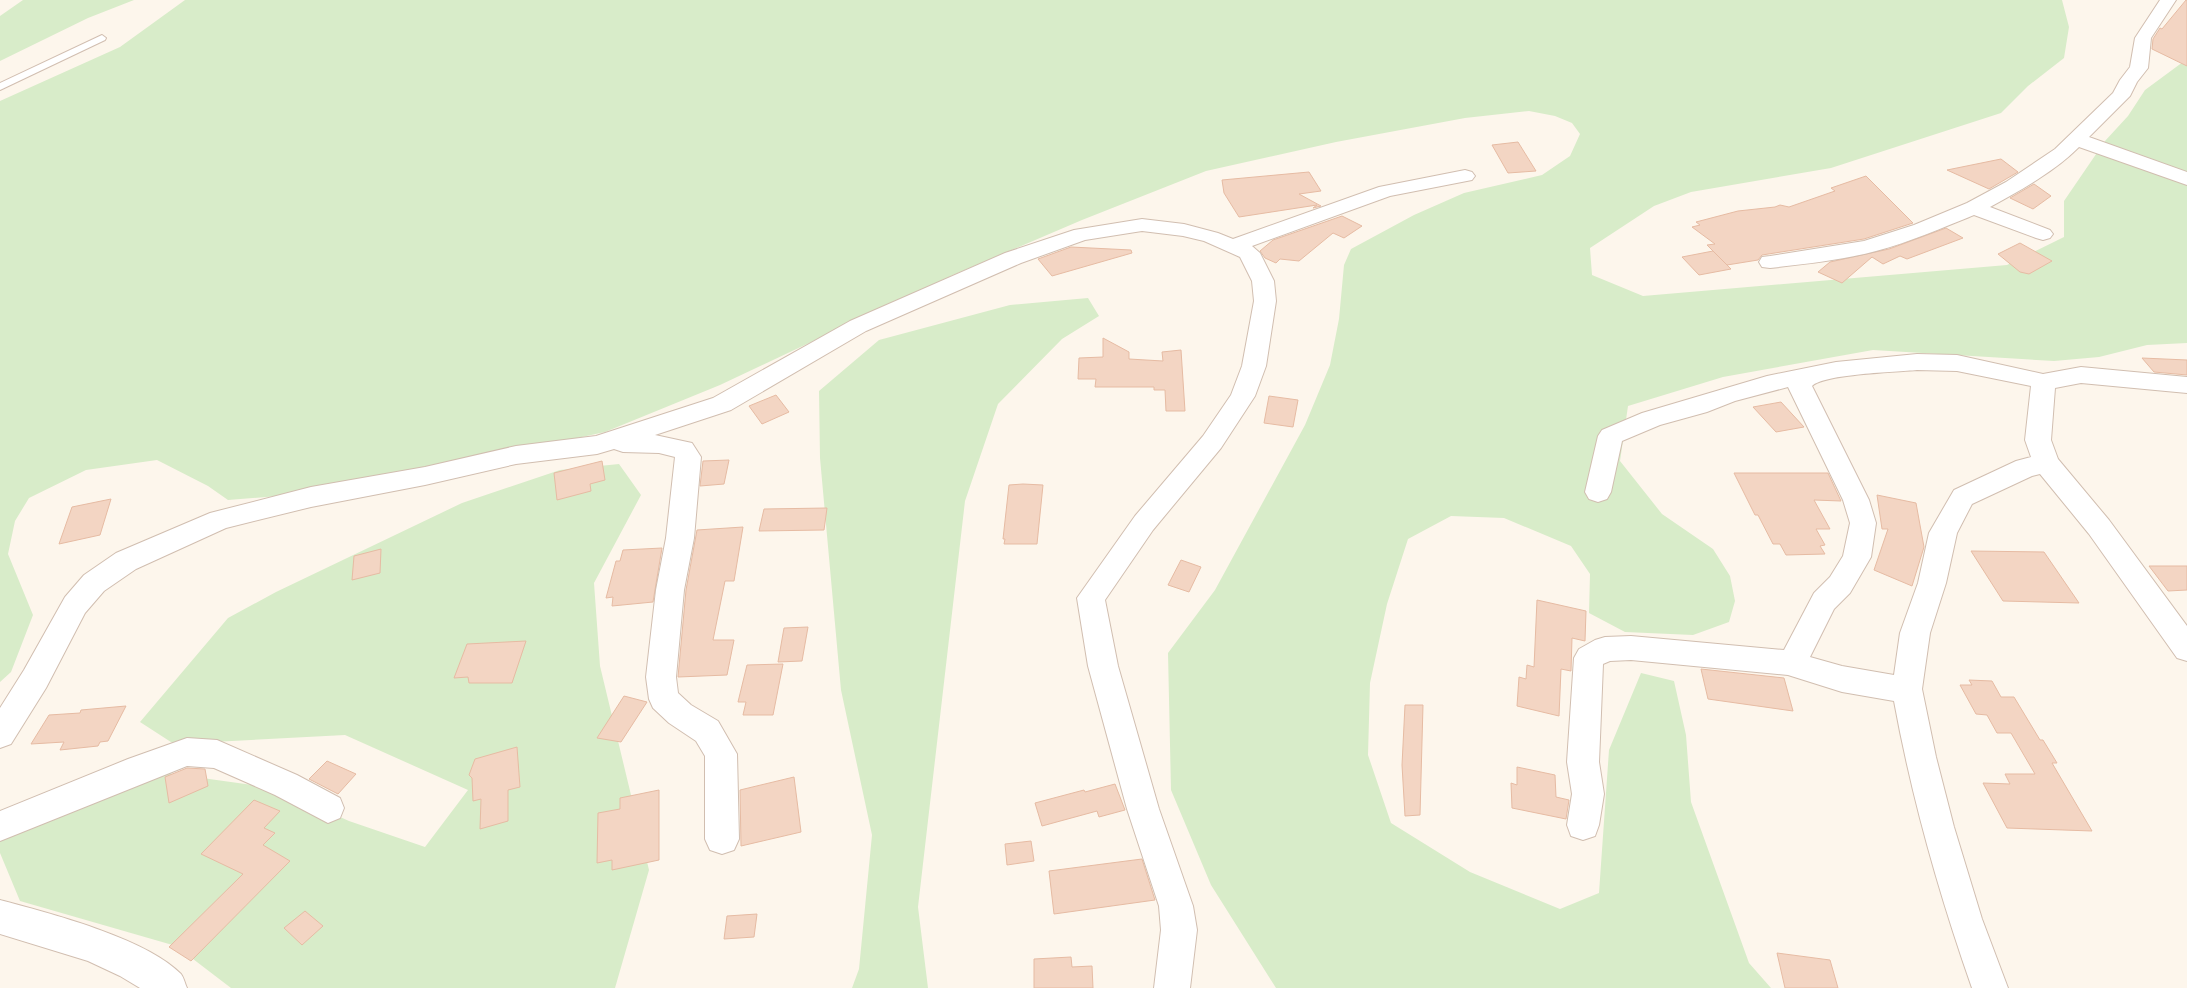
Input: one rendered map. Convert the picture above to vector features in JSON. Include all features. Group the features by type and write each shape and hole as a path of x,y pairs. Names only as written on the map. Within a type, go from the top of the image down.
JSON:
{"street":[{"path":"1770,262 1844,252 1870,246 1921,229 1974,207 2013,186 2062,153 2122,96 2129,80 2139,68 2143,38 2168,0"},
{"path":"2076,139 2094,147 2187,178"},
{"path":"1234,246 1304,219 1386,192 1465,176"},
{"path":"1974,207 1995,217 2043,234"},
{"path":"597,445 722,404 858,326 1013,258 1081,234 1142,225 1184,230 1212,236 1249,253 1263,281 1265,301 1254,366 1243,396 1212,442 1144,523 1091,598 1102,666 1143,809 1176,906 1179,930 1172,988"},
{"path":"1598,492 1610,436 1629,426 1661,415 1836,370 1917,362 1957,363 2023,376 2043,382 2081,375 2187,385"},
{"path":"1788,664 1794,660 1824,601 1840,585 1857,557 1863,523 1856,500 1795,380"},
{"path":"2043,382 2038,440 2046,463 2099,527 2187,649"},
{"path":"551,469 595,455 626,450 643,443"},
{"path":"0,734 35,679 75,604 94,583 126,561 219,520 311,497 425,476 516,455 597,445 643,443 684,449 688,457 680,538 670,590 660,677 664,699 680,714 707,731 721,754 722,839"},
{"path":"1990,988 1965,919 1937,827 1920,757 1907,689 1915,633 1932,583 1943,533 1963,497 2025,468 2046,463"},
{"path":"1583,825 1590,796 1588,776 1583,762 1588,658 1605,649 1631,648 1788,664 1842,679 1882,687 1907,689"},
{"path":"0,826 139,769 187,752 217,754 286,785 328,808"},
{"path":"0,916 44,928 92,946 152,973 169,988"}],"lane":[{"path":"0,87 102,38"}],"green space":[{"path":"23,0 134,0 88,18 0,61 0,16"},
{"path":"185,0 2062,0 2069,27 2064,58 2028,86 2001,113 1831,168 1691,192 1654,206 1590,248 1592,275 1643,296 2007,265 2064,237 2064,201 2105,141 2128,116 2145,90 2187,59 2187,343 2147,345 2099,357 2054,361 1873,350 1723,377 1628,406 1620,461 1662,514 1713,549 1730,576 1735,601 1729,622 1693,635 1625,632 1589,613 1590,574 1571,546 1504,518 1451,516 1408,539 1387,604 1370,683 1368,755 1391,823 1470,872 1560,909 1599,893 1609,750 1641,673 1674,681 1686,735 1691,802 1749,963 1771,988 1276,988 1211,885 1171,790 1168,653 1215,590 1305,425 1330,365 1339,319 1344,265 1351,249 1414,215 1464,193 1542,175 1570,156 1580,134 1572,123 1555,116 1529,111 1465,118 1336,142 1206,171 1082,220 953,275 720,385 605,432 327,492 228,500 208,486 157,460 86,470 29,498 15,521 8,554 33,615 11,672 0,682 0,101 120,47"},
{"path":"1088,298 1099,316 1062,339 998,404 965,501 918,907 928,988 852,988 859,969 872,835 841,690 820,458 819,391 879,340 1010,305"},
{"path":"619,464 641,495 594,583 600,666 649,870 615,988 231,988 176,946 20,901 0,853 0,839 159,772 275,788 349,821 425,847 468,790 345,735 174,744 140,722 228,618 276,592 462,503 560,470"}],"building":[{"path":"2186,0 2187,66 2152,49 2153,39 2160,28 2162,29"},
{"path":"1518,142 1536,171 1508,173 1492,145"},
{"path":"2001,159 2018,172 1989,189 1947,170"},
{"path":"1309,172 1321,191 1299,194 1321,206 1313,208 1317,205 1239,217 1224,193 1222,180"},
{"path":"1866,176 1913,223 1864,239 1762,255 1758,260 1727,265 1707,245 1715,244 1692,227 1700,225 1696,222 1738,211 1780,205 1789,207 1835,191 1831,188"},
{"path":"2034,184 2051,196 2033,209 2010,198"},
{"path":"1342,216 1362,226 1344,238 1333,233 1299,261 1280,259 1276,263 1265,258 1260,251 1273,240"},
{"path":"1946,228 1963,238 1907,259 1900,256 1883,264 1872,257 1842,283 1818,272 1830,262 1889,249"},
{"path":"2020,243 2052,261 2029,274 2020,272 1998,254"},
{"path":"1071,247 1131,250 1132,253 1052,276 1038,259"},
{"path":"1713,251 1731,269 1699,275 1682,257"},
{"path":"1103,338 1129,352 1129,359 1163,361 1162,352 1181,350 1185,411 1166,411 1165,390 1154,390 1154,387 1095,387 1096,379 1078,379 1079,358 1103,357"},
{"path":"2142,358 2187,360 2187,375 2154,372"},
{"path":"776,395 789,412 762,424 749,406"},
{"path":"1269,396 1298,400 1293,427 1264,423"},
{"path":"1781,402 1804,427 1776,432 1753,407"},
{"path":"729,460 724,484 700,486 703,461"},
{"path":"602,461 605,480 590,484 591,491 557,500 554,473"},
{"path":"1734,473 1828,473 1841,501 1814,500 1830,529 1816,529 1825,545 1820,546 1825,554 1786,555 1780,544 1773,544 1758,515 1755,515"},
{"path":"1009,485 1043,485 1037,544 1004,544"},
{"path":"1877,495 1916,503 1924,547 1912,586 1874,570 1888,529 1882,529"},
{"path":"111,499 100,535 59,544 72,507"},
{"path":"827,508 824,530 759,531 764,509"},
{"path":"743,527 734,581 725,581 713,640 734,640 727,675 678,677 686,590 697,530"},
{"path":"662,548 653,602 612,606 613,597 606,598 616,561 620,561 623,550"},
{"path":"381,549 380,573 352,580 354,556"},
{"path":"1971,551 2044,552 2079,603 2003,601"},
{"path":"1181,560 1201,567 1189,592 1168,585"},
{"path":"2149,566 2187,566 2187,590 2168,591"},
{"path":"1537,600 1586,611 1585,641 1572,638 1571,671 1561,669 1559,716 1517,706 1519,677 1526,679 1527,665 1534,667"},
{"path":"808,627 802,661 778,662 784,628"},
{"path":"526,641 512,683 469,683 468,677 454,678 467,644"},
{"path":"783,664 773,715 743,715 746,702 738,702 747,665"},
{"path":"1701,669 1784,678 1793,711 1708,699"},
{"path":"1969,680 1992,681 2001,697 2014,697 2040,740 2043,740 2057,763 2052,763 2092,831 2007,828 1983,783 2010,784 2005,774 2035,774 2011,733 1997,733 1987,715 1976,714 1960,685 1972,685"},
{"path":"624,696 647,702 621,742 597,738"},
{"path":"1405,705 1423,705 1420,815 1405,816 1402,765"},
{"path":"126,706 108,741 100,742 98,746 60,750 64,742 31,744 49,715 80,713 81,710"},
{"path":"517,747 520,787 508,790 508,821 480,829 481,799 473,801 472,778 469,775 475,759"},
{"path":"327,761 356,774 338,794 309,779"},
{"path":"1517,767 1555,775 1556,797 1569,800 1566,819 1512,808 1511,783 1517,785"},
{"path":"187,768 205,769 208,786 169,803 165,777"},
{"path":"794,777 801,832 741,846 740,790"},
{"path":"1115,784 1125,810 1099,817 1097,811 1042,826 1035,803"},
{"path":"659,790 659,860 612,870 612,860 597,863 598,813 620,809 620,798"},
{"path":"254,800 280,811 264,828 275,833 263,845 290,861 191,961 169,947 243,874 201,854"},
{"path":"1031,841 1034,861 1007,865 1005,844"},
{"path":"1142,859 1155,900 1054,914 1049,871"},
{"path":"305,911 323,926 302,945 284,928"},
{"path":"757,914 754,937 724,939 727,916"},
{"path":"1777,953 1830,960 1838,988 1785,988"},
{"path":"1071,957 1072,967 1092,966 1093,988 1034,988 1034,959"}]}
